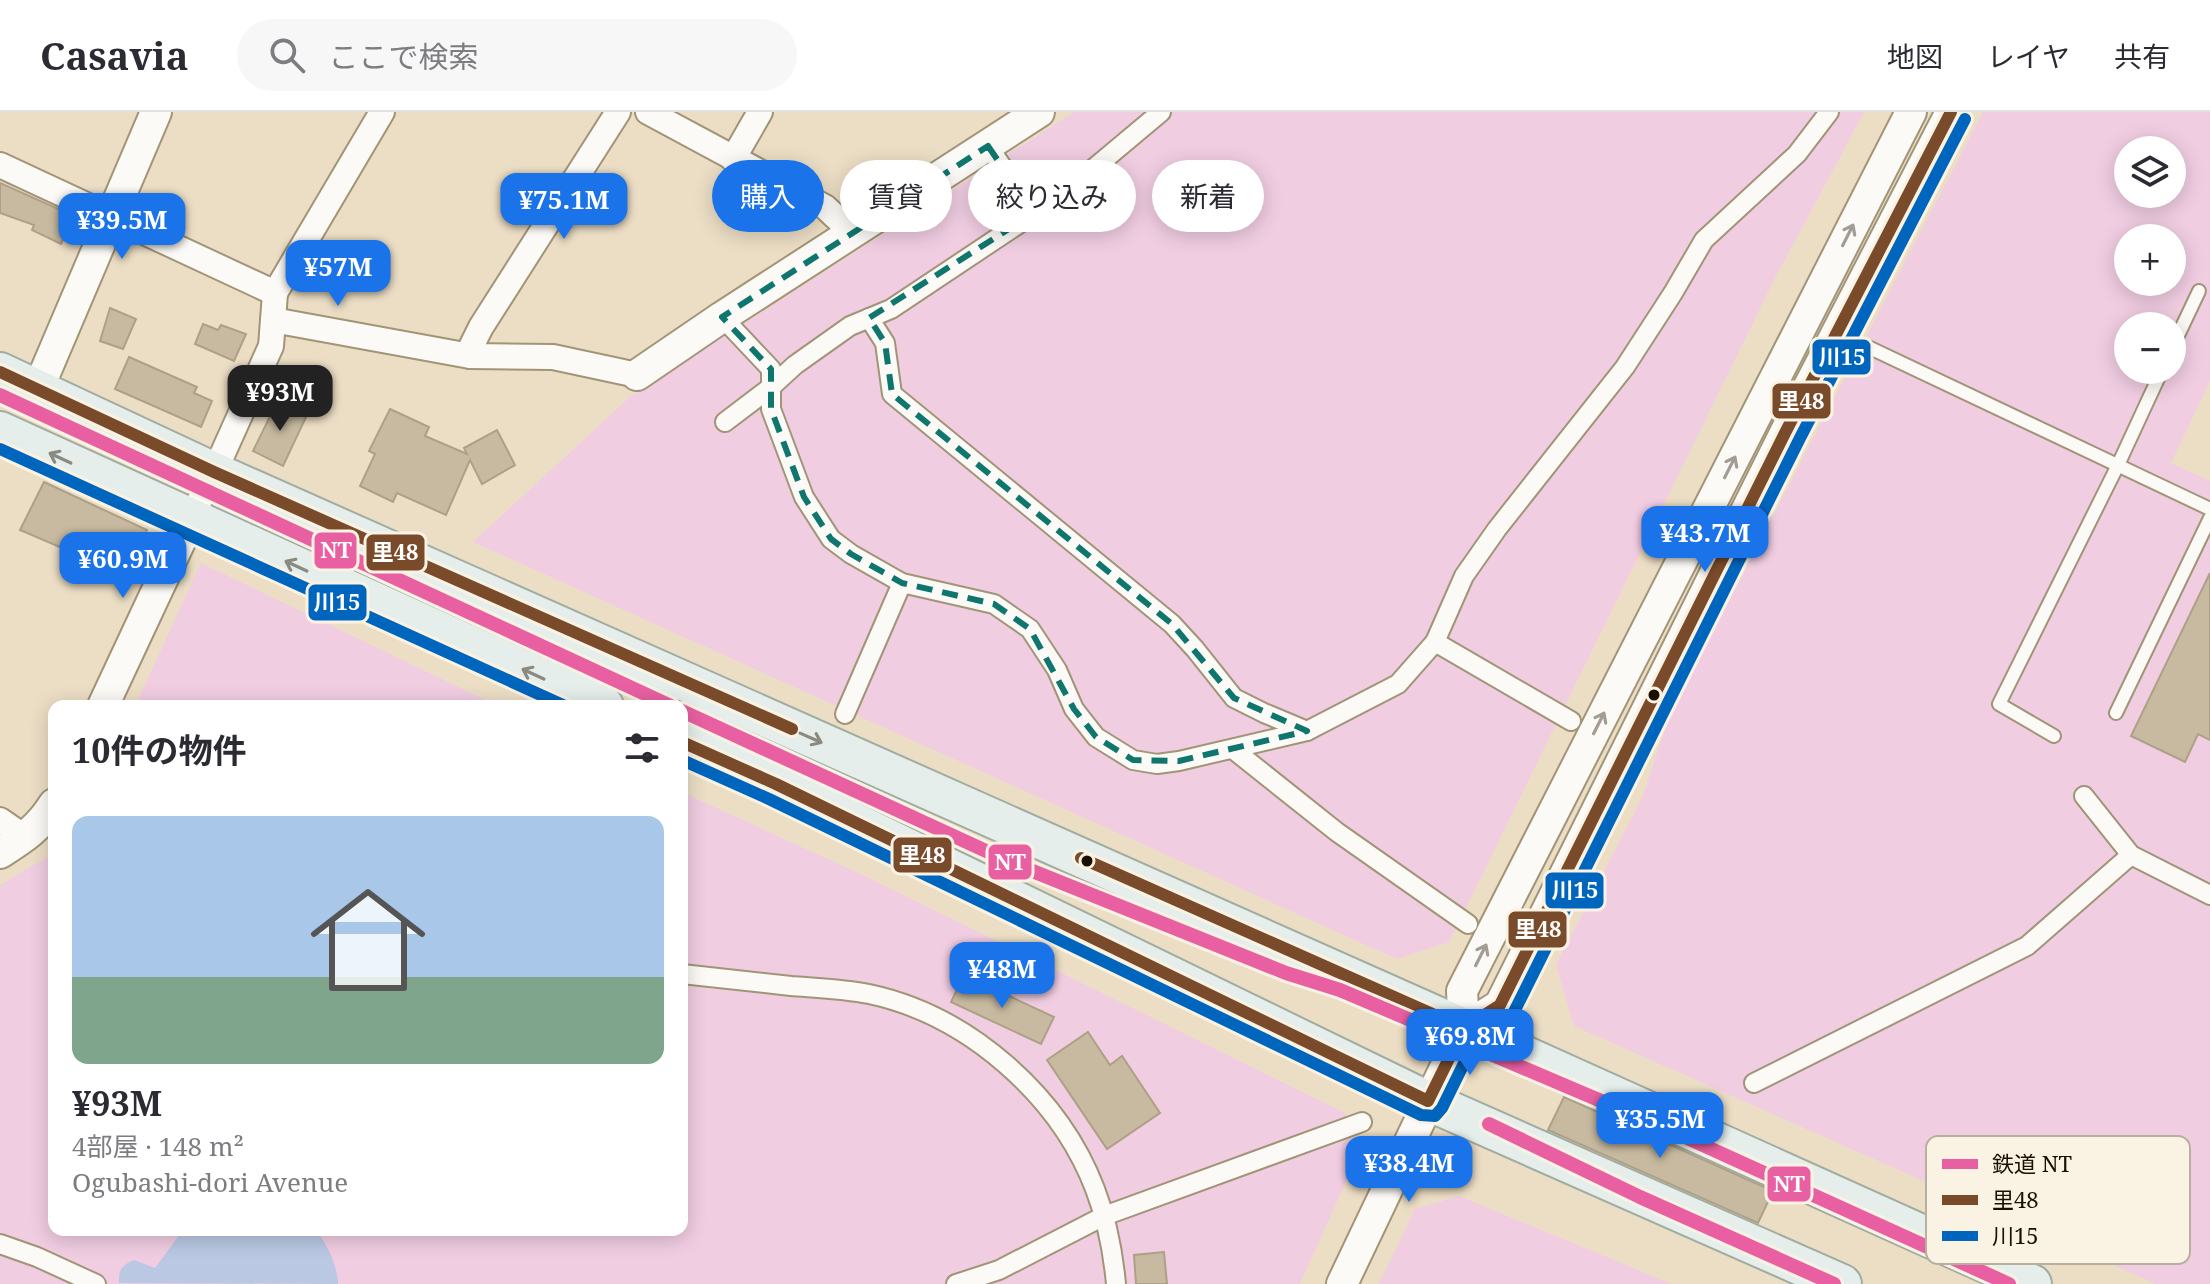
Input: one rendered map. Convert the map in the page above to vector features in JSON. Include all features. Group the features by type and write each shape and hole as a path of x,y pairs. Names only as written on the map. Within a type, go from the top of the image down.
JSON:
{"main road":[{"path":"0,372 214,472 1926,1236"},
{"path":"0,431 591,700"},
{"path":"688,745 776,784 1428,1101 1842,1284"},
{"path":"1988,1264 2032,1284"}],"street":[{"path":"38,389 156,112"},
{"path":"106,700 271,346 275,293 382,112"},
{"path":"470,356 481,327 618,112"},
{"path":"648,112 825,207 850,235"},
{"path":"733,159 760,112"},
{"path":"273,320 470,356 553,357 637,375 1039,112"},
{"path":"1104,160 1161,112"},
{"path":"722,317 771,369 771,409 804,497 831,539 902,583 994,604 1030,629 1057,670 1074,709 1096,737 1133,760 1157,764 1234,750 1307,731 1398,684 1435,642 1464,576 1497,529 1625,367 1704,240 1797,154 1829,112"},
{"path":"1342,1284 1464,1028 1462,991 1911,112"},
{"path":"1464,1028 1500,1005 1786,431 1951,112"},
{"path":"988,146 998,160"},
{"path":"0,165 275,293"},
{"path":"725,422 795,365 850,326 891,309 1006,232"},
{"path":"869,318 885,343 892,394 1172,624 1234,698 1307,731"},
{"path":"845,714 902,583"},
{"path":"1435,642 1571,721"},
{"path":"1234,750 1337,832 1468,924"},
{"path":"2084,796 2131,855 2210,895"},
{"path":"0,820 13,845 43,822 48,814"},
{"path":"1754,1083 2027,946 2131,855"},
{"path":"688,975 870,994 928,1013 972,1039 1010,1068 1046,1106 1073,1146 1094,1187 1104,1216 1116,1284"},
{"path":"956,1284 999,1270 1104,1216 1362,1122"},
{"path":"0,1244 96,1284"}],"lane":[{"path":"2186,318 2199,291"},
{"path":"1835,336 1868,347 2210,509"},
{"path":"2054,736 1999,704 2156,384"},
{"path":"2116,713 2210,518"}],"highlighted area":[{"path":"988,146 1034,213 869,318 885,343 892,394 1172,624 1234,698 1307,731 1179,761 1133,760 1096,737 1074,709 1030,629 994,604 902,583 851,554 831,539 804,497 771,409 771,369 722,317"}],"shaded area":[{"path":"1074,112 1864,112 1773,282 1449,942 1397,959 473,542 632,395 887,232 952,232 952,190 968,180 968,232 1136,232 1136,160 999,160"},
{"path":"1983,112 2210,112 2210,381 2171,463 2210,481 2210,1284 2156,1284 2111,1264 2190,1264 2190,1136 1926,1136 1926,1182 1574,1026 1556,965 1643,796 1669,716"},
{"path":"201,563 486,700 138,700"},
{"path":"688,795 867,877 1345,1113 1357,1157 1300,1284 0,1284 0,885 48,857 48,1236 688,1236"},
{"path":"1459,1196 1672,1284 1379,1284 1415,1209"}],"water":[{"path":"179,1236 320,1236 331,1255 338,1284 119,1283 122,1268 134,1260 155,1268"}],"building":[{"path":"0,183 74,216 61,244 32,230 34,225 0,213"},
{"path":"110,308 136,319 123,349 100,341"},
{"path":"203,324 218,330 221,325 246,334 234,361 195,344"},
{"path":"129,357 197,387 194,393 212,401 201,427 115,389"},
{"path":"278,400 307,415 283,466 253,451"},
{"path":"390,409 429,427 425,436 467,454 464,448 497,430 515,465 482,484 470,460 446,515 397,493 393,502 360,486 375,454 369,451"},
{"path":"44,482 147,530 125,574 20,530"},
{"path":"2210,573 2210,740 2198,734 2185,762 2131,736"},
{"path":"964,975 1054,1017 1041,1044 951,1002"},
{"path":"1088,1032 1110,1065 1122,1056 1160,1113 1107,1149 1047,1060"},
{"path":"1564,1097 1773,1191 1758,1223 1548,1130"},
{"path":"1164,1252 1167,1284 1136,1284 1134,1255"}],"rail line":[{"name":"NT","path":"0,395 658,700"},
{"name":"NT","path":"688,714 1010,862 1286,973 1340,990 1674,1132 1926,1246"},
{"name":"NT","path":"1489,1124 1640,1197 1834,1284"},
{"name":"NT","path":"1965,1264 2009,1284"}],"transit line":[{"name":"里48","path":"688,745 776,784 1428,1101 1464,1028 1500,1005 1786,431 1951,112"},
{"name":"川15","path":"688,763 1421,1115 1435,1116 1442,1108 1476,1039 1510,1018 1514,1012 1800,438 1965,119"},
{"name":"里48","path":"0,372 214,472 792,729"},
{"name":"川15","path":"0,449 552,700"},
{"name":"里48","path":"1081,858 1464,1028"}]}
